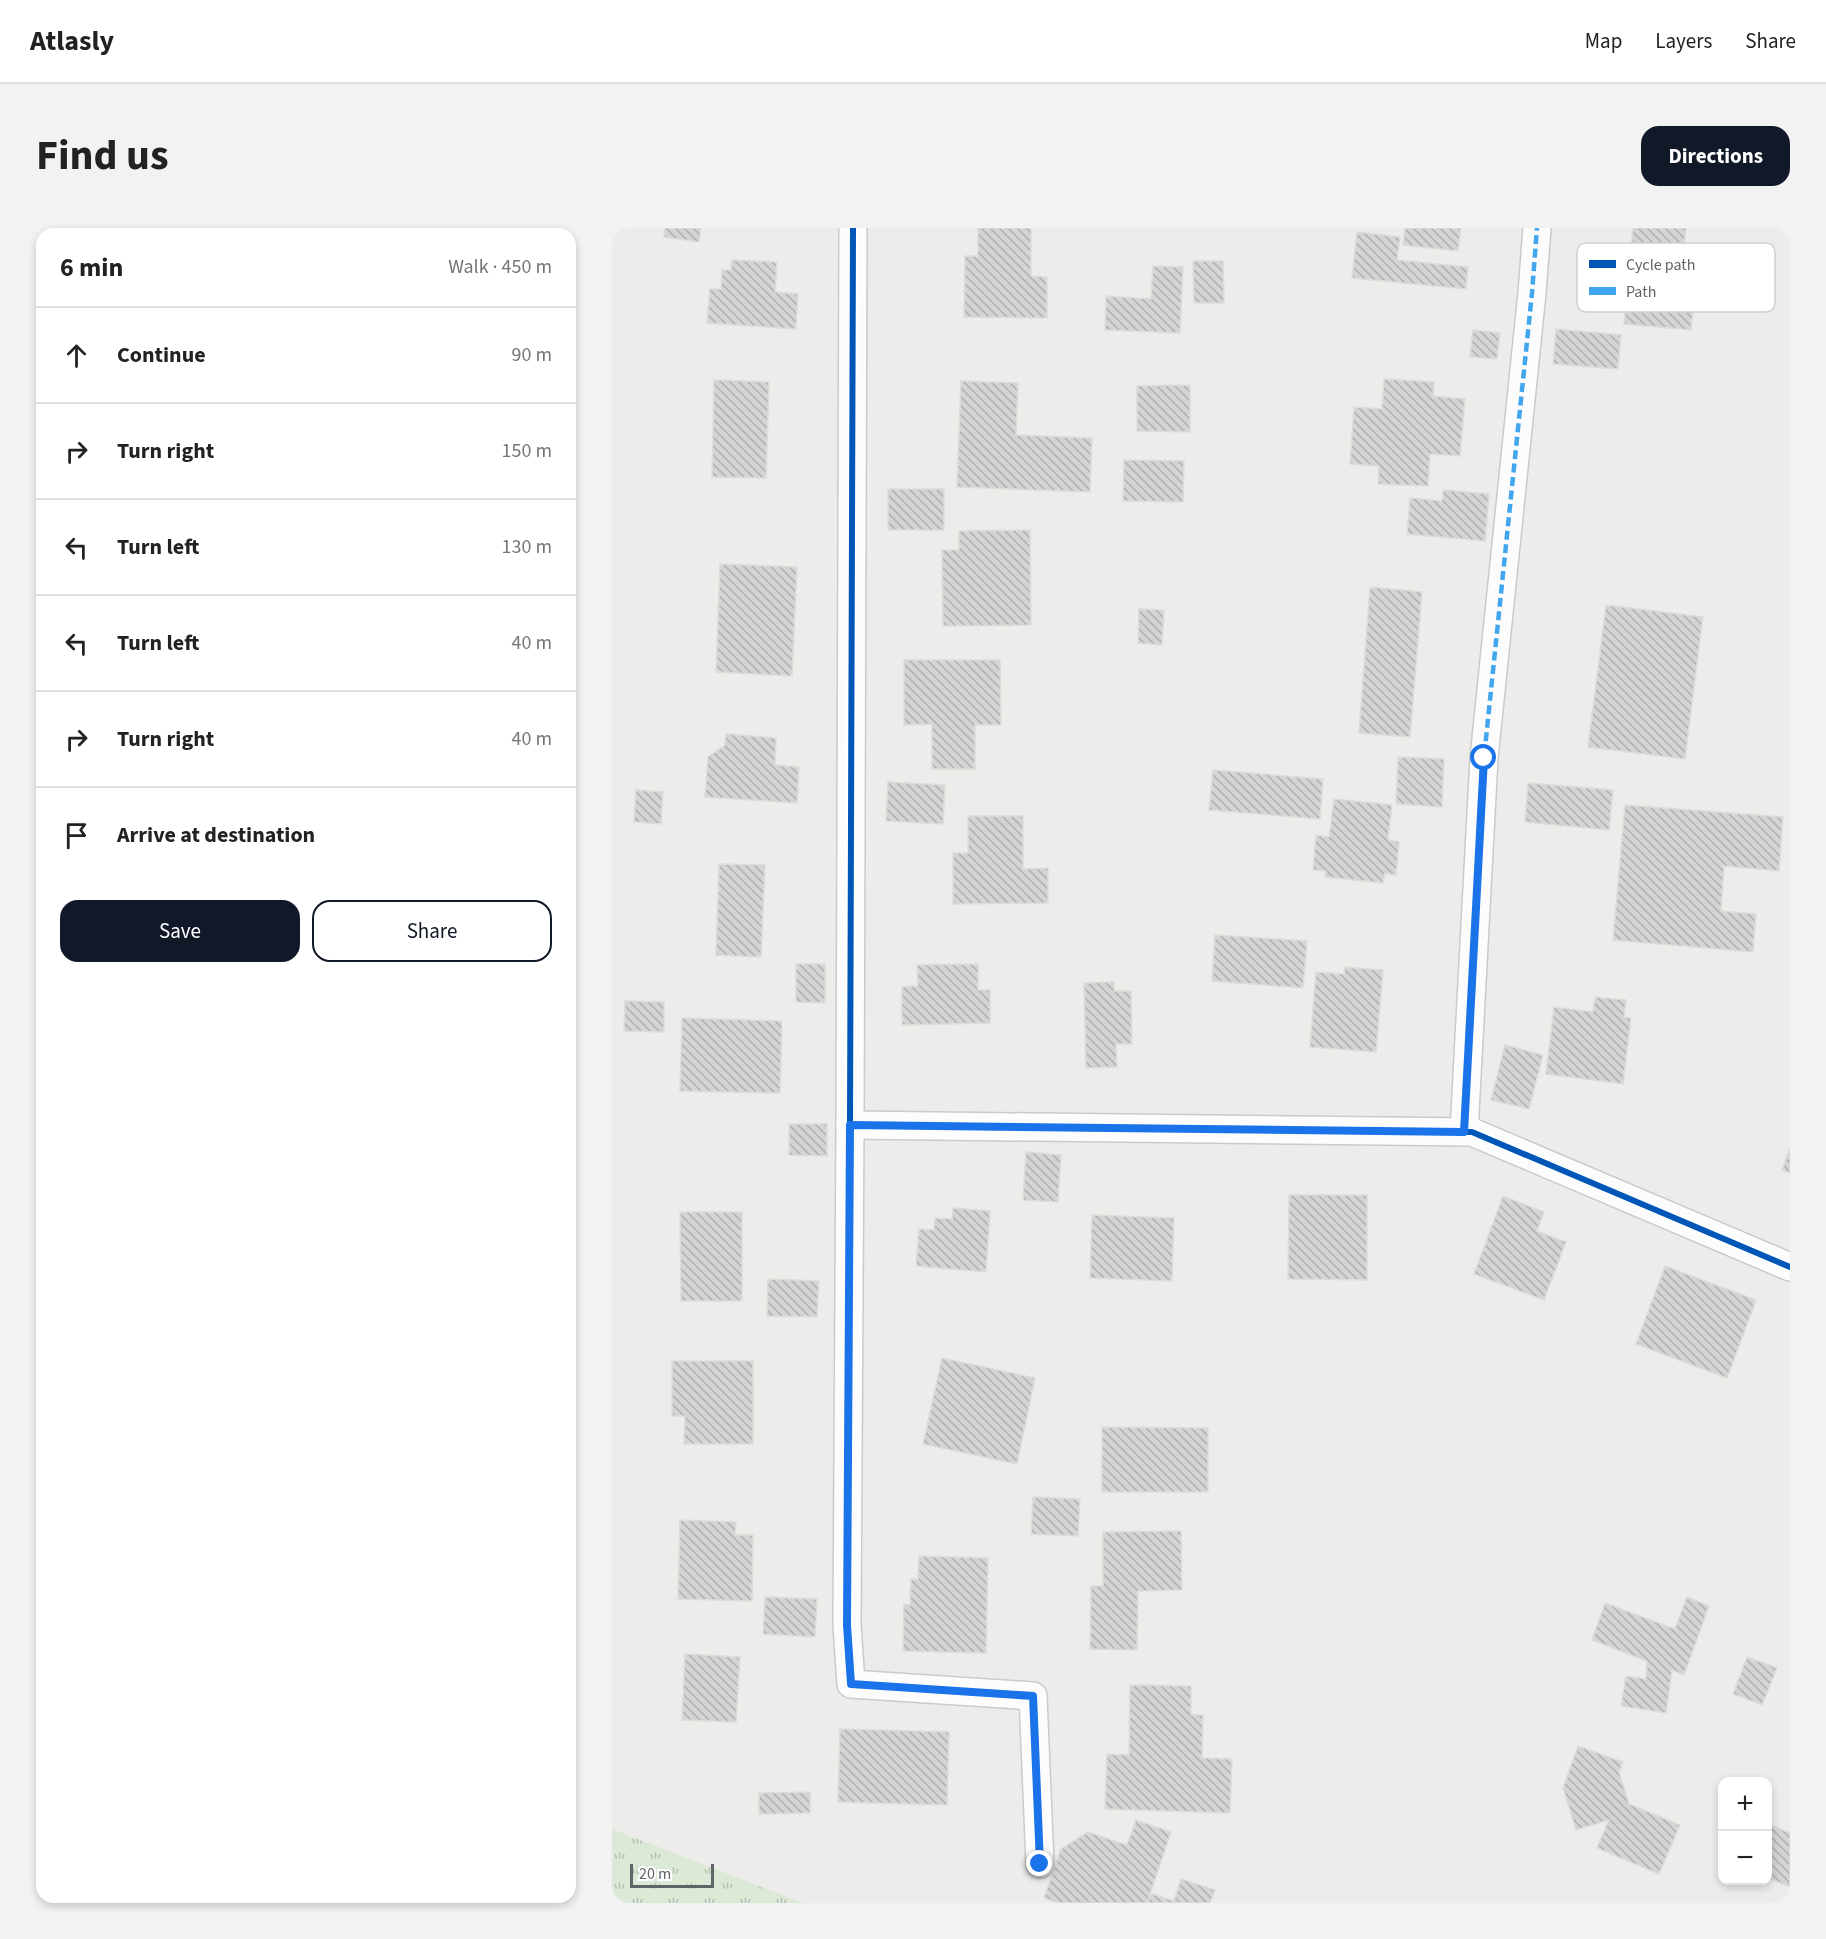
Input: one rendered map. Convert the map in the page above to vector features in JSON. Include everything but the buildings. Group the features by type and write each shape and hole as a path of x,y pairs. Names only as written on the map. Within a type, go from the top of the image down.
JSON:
{"street":[{"path":"853,228 847,1625 851,1684 1033,1696 1040,1864"},
{"path":"1464,1132 1484,758 1537,228"},
{"path":"850,1125 1472,1132 1790,1267"}],"green space":[{"path":"612,1829 803,1903 612,1903"}],"marked path":[{"path":"1464,1132 1484,758 1537,228"}],"cycle path":[{"path":"853,228 850,1125 1472,1132 1790,1267"},
{"path":"850,1125 847,1625 851,1684 1033,1696 1040,1864"}],"route":[{"path":"1040,1864 1033,1696 851,1684 847,1625 850,1125 1464,1132 1484,758"}]}
